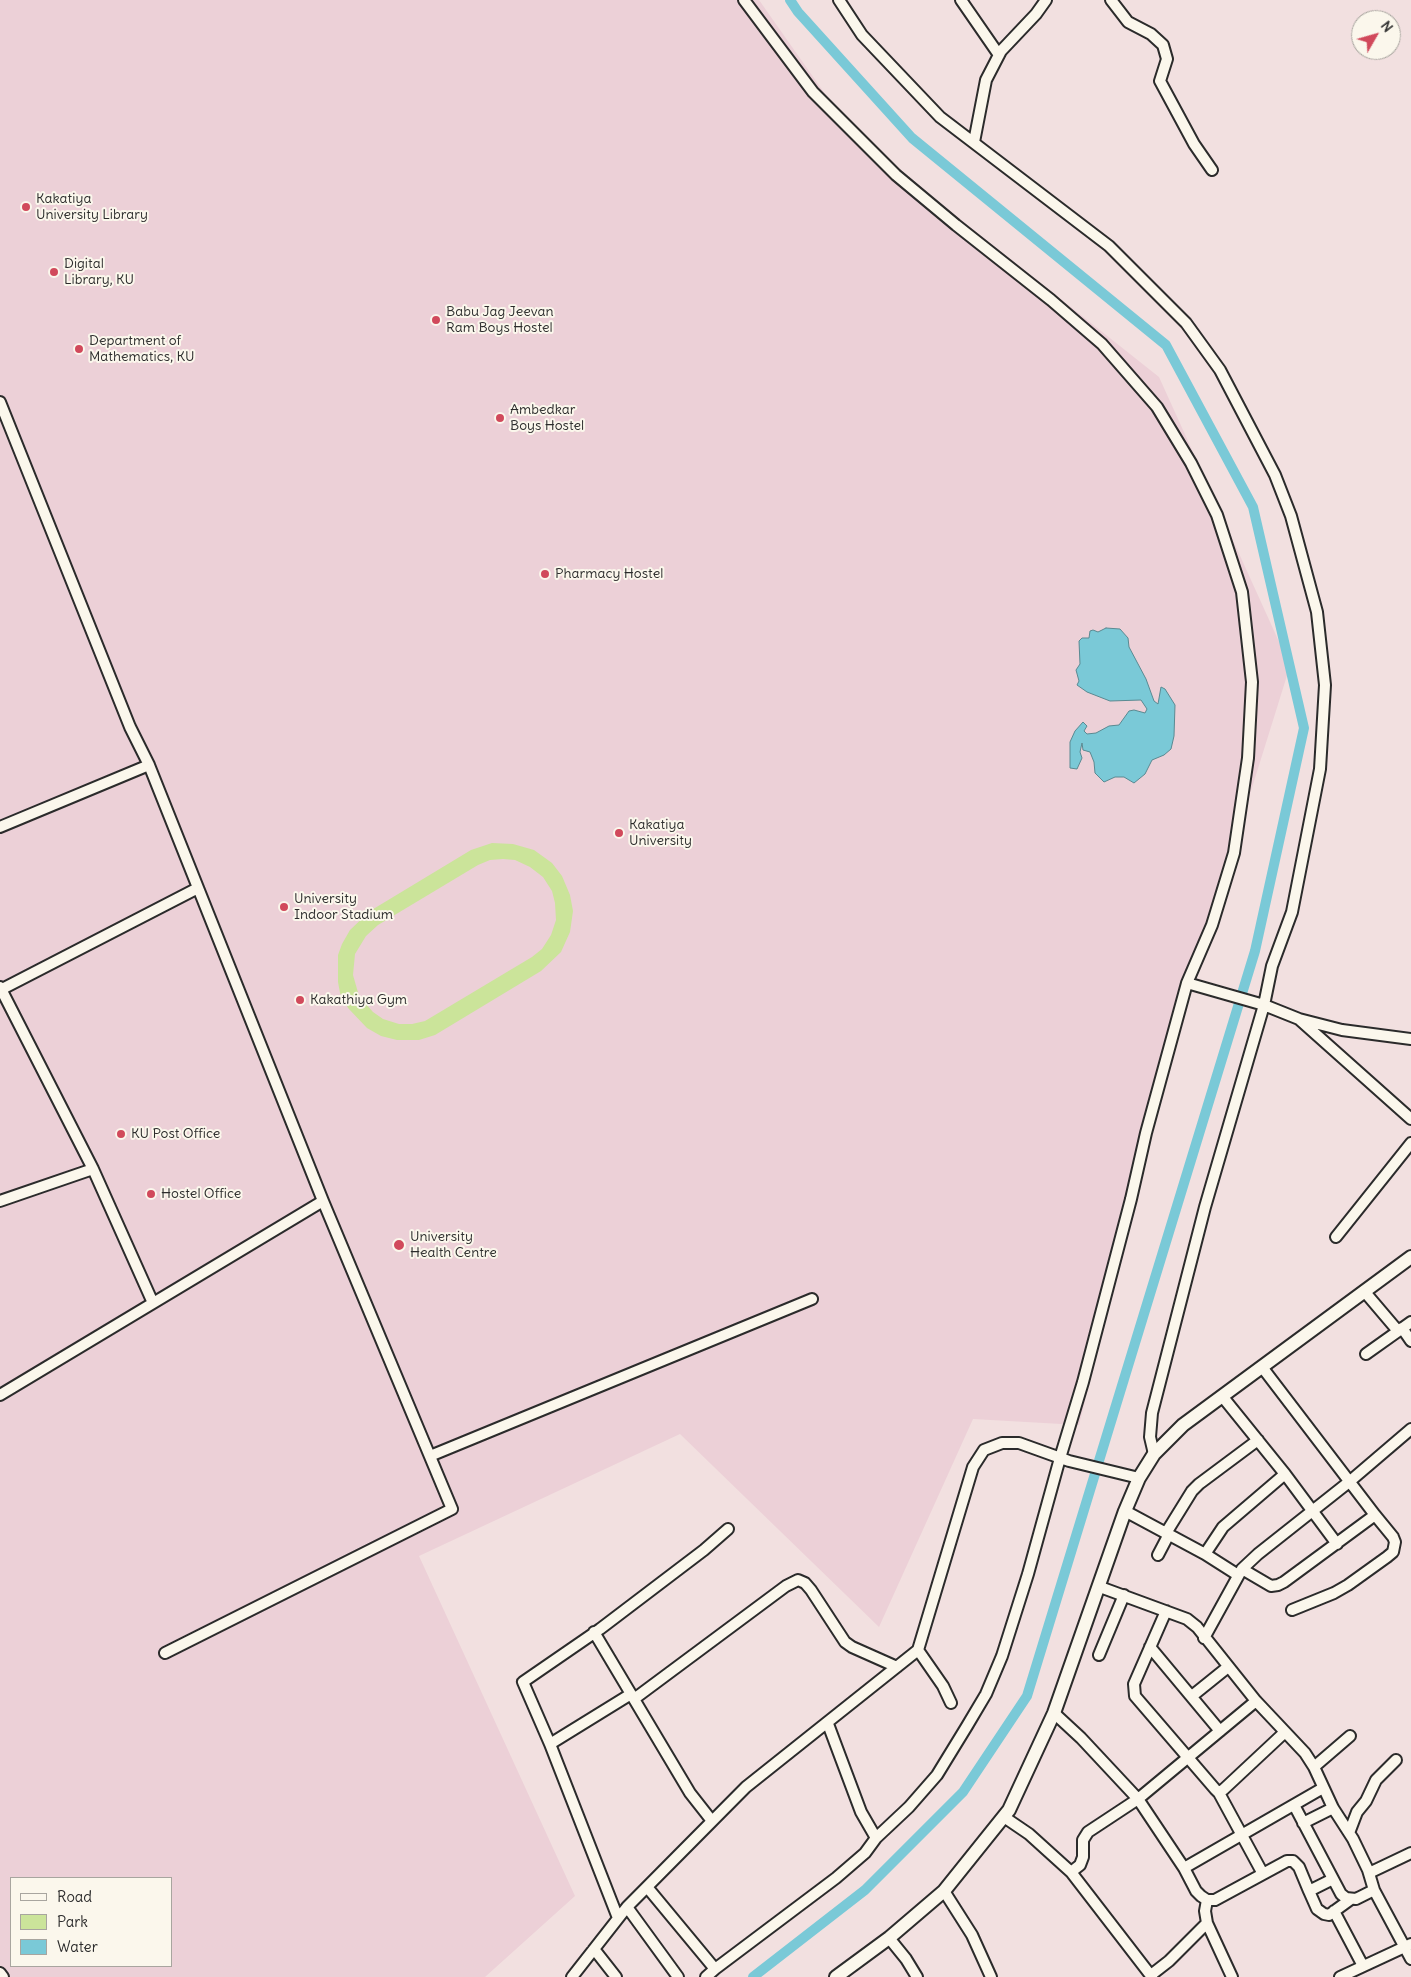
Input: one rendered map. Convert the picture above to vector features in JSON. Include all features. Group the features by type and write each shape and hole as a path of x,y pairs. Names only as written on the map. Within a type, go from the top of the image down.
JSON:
{"street":[{"path":"706,1977 836,1878 865,1853 876,1838 909,1807 936,1776 986,1694 1002,1656 1064,1460 1146,1133 1187,983 1212,925 1234,853 1248,758 1252,682 1242,592 1217,515 1191,463 1157,407 1102,344 896,174 813,92 744,0"},
{"path":"839,0 862,35 940,117 1109,246 1186,323 1224,378 1275,475 1291,516 1317,612 1325,685 1320,768 1292,912 1260,1004 1152,1413 1150,1437 1154,1454"},
{"path":"961,0 999,55"},
{"path":"974,142 986,80 999,55 1046,0"},
{"path":"1111,0 1128,22 1151,34 1163,45 1167,59 1160,81 1194,144 1212,170"},
{"path":"0,402 127,718 149,766 323,1201 452,1509 165,1653"},
{"path":"0,827 149,766"},
{"path":"153,1303 92,1169 0,989 198,888"},
{"path":"1187,983 1260,1004 1299,1019 1342,1030 1411,1039"},
{"path":"1299,1019 1411,1120"},
{"path":"1336,1237 1411,1143"},
{"path":"0,1201 92,1169"},
{"path":"0,1395 323,1201"},
{"path":"836,1977 889,1938 944,1890 1009,1810 1054,1713 1100,1587 1125,1511 1133,1477 1183,1425 1364,1290 1410,1261"},
{"path":"1364,1290 1411,1341"},
{"path":"430,1456 812,1299"},
{"path":"1366,1354 1411,1322"},
{"path":"1262,1366 1375,1516 1393,1536 1395,1542 1393,1552 1348,1585 1334,1593 1292,1610"},
{"path":"1222,1396 1285,1474 1337,1544"},
{"path":"1204,1638 1240,1572 1258,1554 1350,1482 1411,1429"},
{"path":"1158,1555 1192,1491 1258,1440"},
{"path":"572,1977 627,1907 746,1787 828,1724 918,1650 973,1467 984,1450 1002,1444 1019,1443 1064,1460 1133,1477"},
{"path":"1205,1554 1223,1527 1285,1474"},
{"path":"1125,1511 1240,1572 1274,1586 1284,1582 1375,1516"},
{"path":"618,1918 550,1744 523,1682 704,1550 728,1529"},
{"path":"550,1744 633,1697 786,1586 798,1580 805,1583 811,1590 845,1642 897,1667"},
{"path":"1100,1587 1187,1619 1256,1701 1305,1753 1314,1767 1333,1808 1349,1833 1369,1873 1374,1890 1408,1945 1411,1959"},
{"path":"1099,1654 1124,1596"},
{"path":"1166,1611 1134,1684 1135,1696 1219,1793 1263,1874"},
{"path":"594,1632 690,1793 712,1821"},
{"path":"1150,1647 1220,1731"},
{"path":"918,1650 943,1686 951,1703"},
{"path":"1192,1696 1228,1668"},
{"path":"1071,1872 1080,1865 1083,1857 1085,1835 1138,1800 1256,1701"},
{"path":"1054,1713 1081,1738 1138,1800 1184,1868 1196,1891 1207,1900 1215,1900 1226,1895 1287,1860 1293,1861 1299,1867 1320,1912 1329,1915 1351,1899"},
{"path":"828,1724 862,1812 876,1838"},
{"path":"1219,1793 1285,1732"},
{"path":"1314,1767 1350,1736"},
{"path":"1349,1833 1357,1812 1366,1801 1372,1786 1380,1774 1396,1760"},
{"path":"1184,1868 1323,1788"},
{"path":"1294,1805 1341,1894 1351,1899 1356,1899 1374,1890"},
{"path":"1303,1823 1333,1808"},
{"path":"1004,1817 1029,1834 1071,1872 1152,1976 1169,1962 1207,1923"},
{"path":"1369,1873 1411,1853"},
{"path":"1309,1891 1333,1879"},
{"path":"647,1887 715,1969"},
{"path":"944,1890 972,1935 991,1977"},
{"path":"1207,1900 1205,1911 1207,1923 1232,1977"},
{"path":"627,1907 678,1977"},
{"path":"1334,1912 1363,1966"},
{"path":"889,1938 906,1959 917,1977"},
{"path":"1340,1977 1408,1945"},
{"path":"594,1949 616,1977"},
{"path":"0,1973 4,1977"}],"shaded area":[{"name":"Kakatiya University","path":"0,0 759,0 854,135 1159,377 1290,666 1186,999 1079,1425 973,1419 879,1627 680,1434 419,1556 575,1896 485,1977 0,1977"}],"green space":[{"path":"492,843 513,844 534,850 552,863 562,876 570,895 573,911 570,932 561,952 541,971 435,1035 419,1040 397,1040 381,1036 367,1028 348,1008 340,993 338,955 342,944 350,930 370,911 471,850","holes":["490,860 515,860 530,867 543,877 552,891 556,920 551,935 542,949 532,957 425,1021 399,1024 383,1019 373,1012 359,996 353,975 355,954 366,936 378,925 478,865"]}],"water":[{"path":"1106,628 1120,629 1128,638 1129,647 1146,679 1154,701 1158,704 1161,687 1165,689 1175,705 1174,736 1171,749 1164,755 1152,760 1145,774 1134,783 1124,777 1115,777 1104,782 1095,773 1094,762 1090,752 1083,750 1082,743 1080,752 1082,758 1077,769 1070,768 1070,742 1075,731 1083,722 1087,726 1084,731 1087,734 1096,733 1109,726 1119,725 1129,711 1134,710 1145,713 1147,709 1141,700 1110,701 1087,692 1077,685 1079,681 1076,670 1080,664 1079,641 1082,638 1089,638 1090,631 1098,632"}],"waterway":[{"path":"753,1977 865,1890 963,1792 1027,1696 1255,951 1304,728 1253,507 1166,345 912,138 798,12 790,0"}],"place":[{"name":"Kakatiya University Library","path":"26,207"},
{"name":"Digital Library, KU","path":"54,272"},
{"name":"Babu Jag Jeevan Ram Boys Hostel","path":"436,320"},
{"name":"Department of Mathematics, KU","path":"79,349"},
{"name":"Ambedkar Boys Hostel","path":"500,418"},
{"name":"Pharmacy Hostel","path":"545,574"},
{"name":"Kakatiya University","path":"619,833"},
{"name":"University Indoor Stadium","path":"284,907"},
{"name":"Kakathiya Gym","path":"300,1000"},
{"name":"KU Post Office","path":"121,1134"},
{"name":"Hostel Office","path":"151,1194"},
{"name":"University Health Centre","path":"399,1245"}]}
